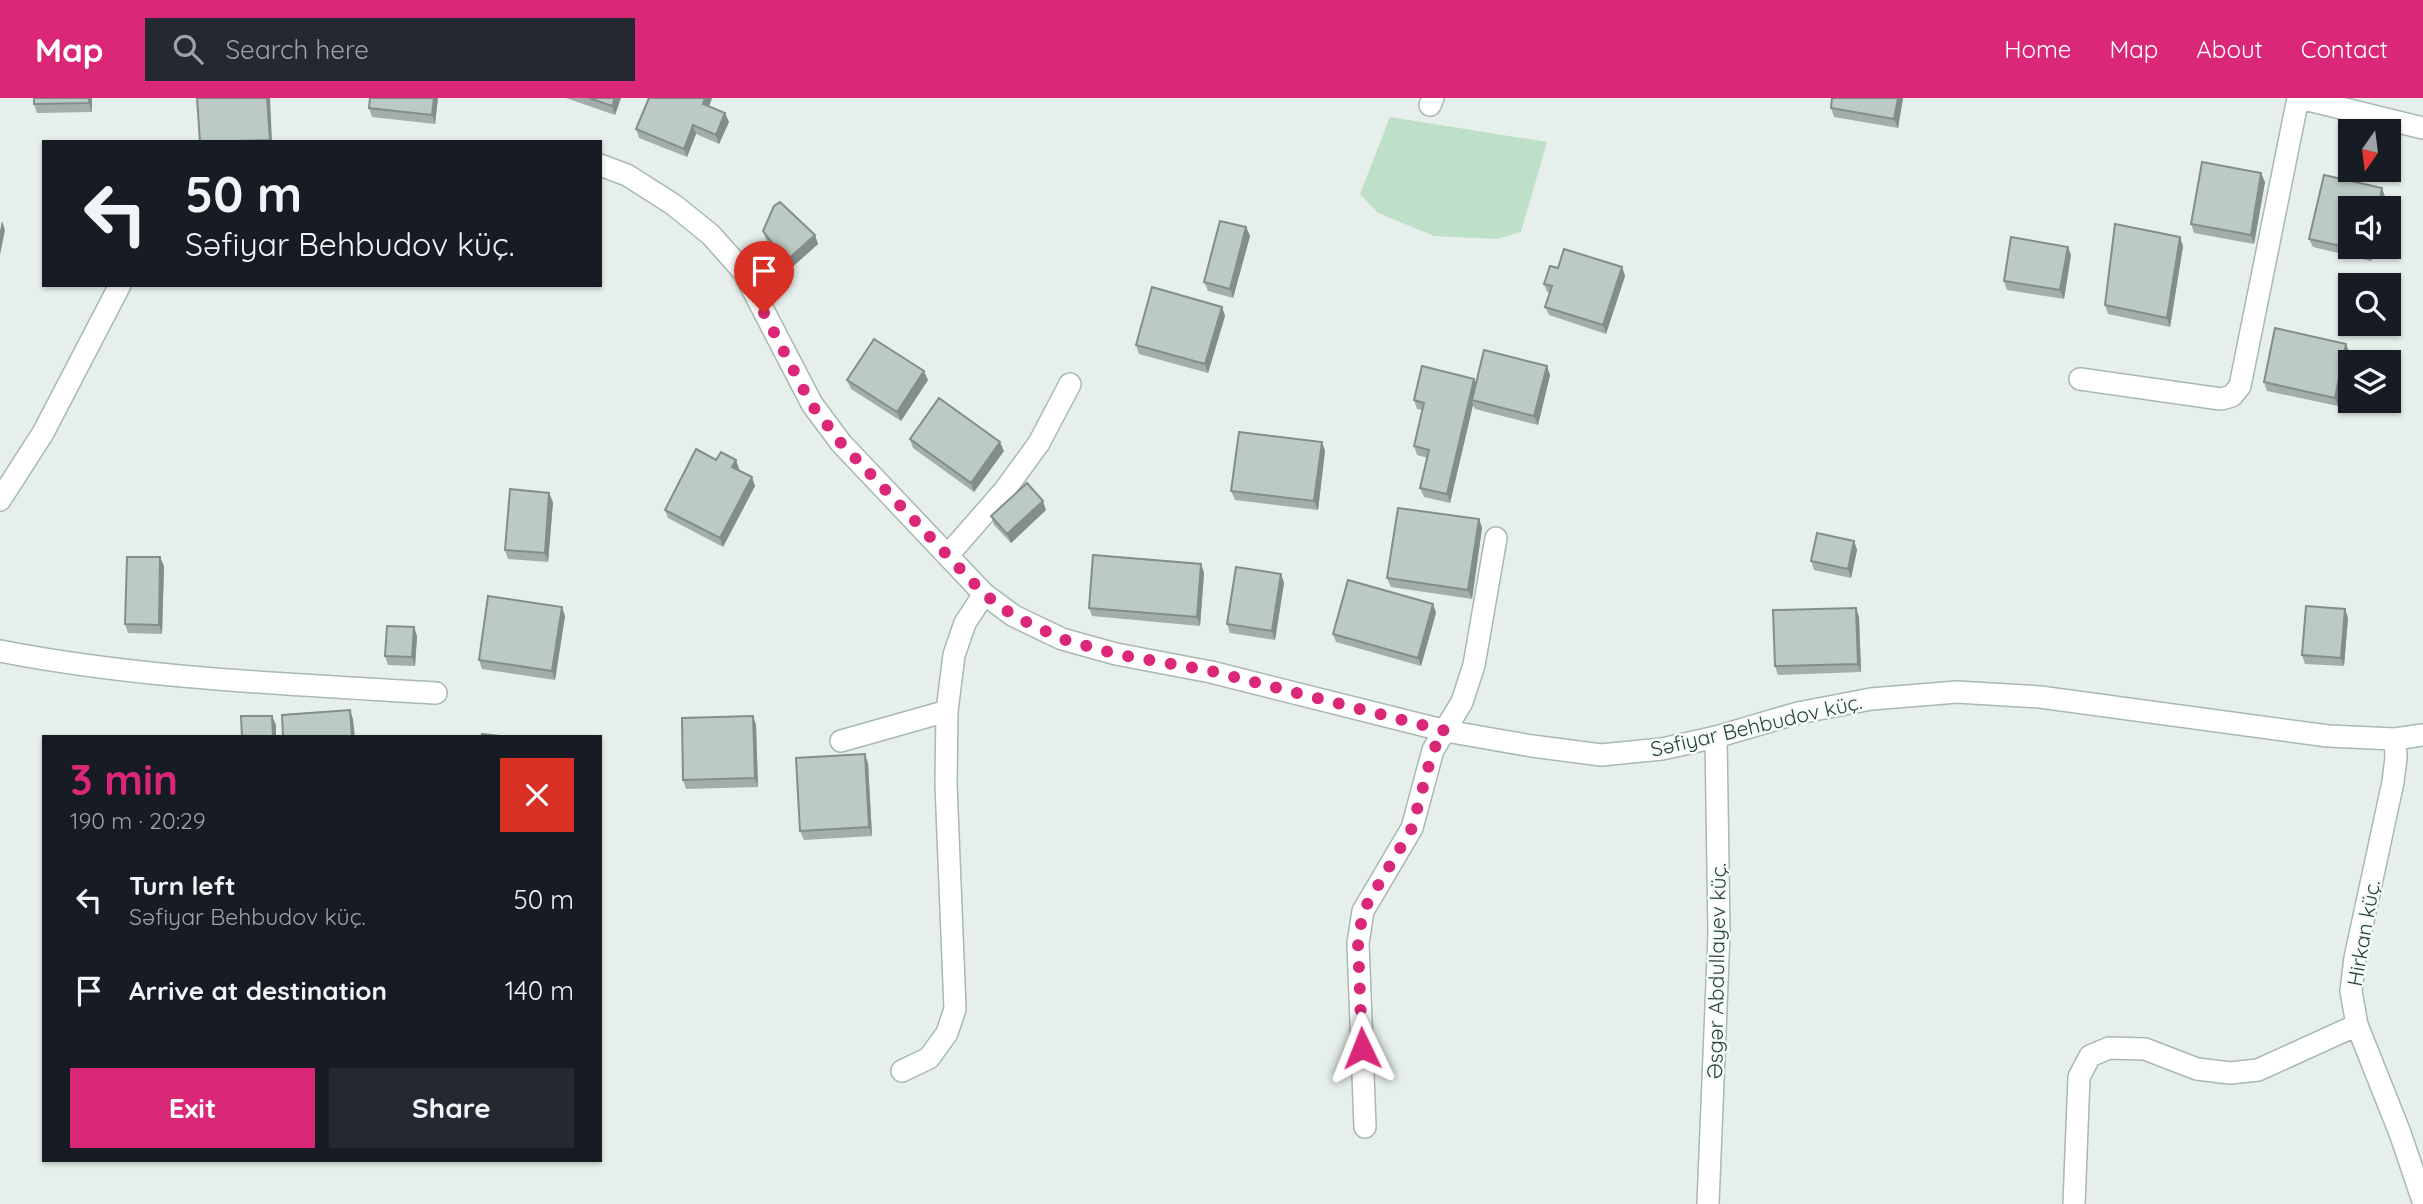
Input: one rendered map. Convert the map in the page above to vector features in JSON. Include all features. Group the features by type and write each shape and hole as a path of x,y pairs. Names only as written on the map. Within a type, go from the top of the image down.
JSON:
{"street":[{"path":"2080,379 2221,399 2232,396 2240,386 2299,98 2423,128"},
{"name":"Səfiyar Behbudov küç.","path":"602,167 627,175 674,205 711,234 743,271 811,404 841,443 984,594 1014,616 1062,639 1116,654 1211,671 1446,731 1532,746 1601,754 1662,749 1716,737 1798,713 1871,699 1957,692 2040,696 2328,736 2395,739 2423,736"},
{"path":"0,500 43,433 119,287"},
{"path":"948,555 1004,492 1039,443 1070,384"},
{"path":"1365,1127 1358,943 1363,911 1412,828 1433,750 1462,702 1474,665 1496,538"},
{"path":"902,1071 929,1058 947,1033 955,1009 946,784 947,711 954,655 965,623 984,594"},
{"path":"0,651 102,668 199,679 436,693"},
{"path":"841,741 947,711"},
{"name":"Əsgər Abdullayev küç.","path":"1708,1204 1719,933 1716,737"},
{"name":"Hirkan küç.","path":"2395,739 2393,782 2355,958 2351,991 2357,1026 2400,1133 2423,1201"},
{"path":"2074,1204 2079,1077 2090,1056 2109,1048 2145,1049 2197,1069 2230,1073 2258,1070 2357,1026"}],"green space":[{"path":"1390,117 1547,142 1521,232 1497,239 1434,236 1378,213 1360,194"}],"building":[{"path":"34,98 89,98 89,103 34,104"},
{"path":"197,98 267,98 270,140 200,140"},
{"path":"370,98 434,98 432,115 369,108"},
{"path":"589,98 615,98 612,106"},
{"path":"649,98 705,98 703,104 725,113 716,135 693,125 684,149 636,129"},
{"path":"1832,98 1898,98 1894,119 1831,108"},
{"path":"2202,162 2261,173 2251,235 2191,224"},
{"path":"2324,175 2338,178 2338,182 2355,182 2382,188 2380,196 2338,196 2338,245 2309,239"},
{"path":"780,202 815,235 786,261 763,231 774,206"},
{"path":"1220,221 1246,227 1230,289 1204,282"},
{"path":"2115,224 2180,237 2167,318 2105,305"},
{"path":"2011,237 2068,247 2060,290 2004,281"},
{"path":"1564,249 1622,267 1603,325 1545,307 1552,286 1544,284 1550,266 1558,268"},
{"path":"1152,287 1222,307 1205,364 1136,345"},
{"path":"2275,328 2346,344 2345,350 2338,350 2335,398 2264,382"},
{"path":"874,339 924,371 897,412 847,380"},
{"path":"1484,350 1547,366 1534,416 1472,400"},
{"path":"1422,366 1474,379 1447,494 1420,488 1429,450 1414,446 1424,403 1414,400"},
{"path":"939,398 1000,442 971,483 910,439"},
{"path":"1239,432 1322,442 1314,501 1231,491"},
{"path":"696,449 716,460 721,452 736,460 732,467 752,477 720,538 665,510"},
{"path":"1027,483 1043,501 1007,534 991,516"},
{"path":"510,489 549,493 545,553 505,550"},
{"path":"1398,508 1479,519 1468,590 1387,578"},
{"path":"1817,533 1854,541 1848,569 1811,561"},
{"path":"1093,555 1201,564 1197,617 1089,608"},
{"path":"127,557 160,557 159,625 125,624"},
{"path":"1236,567 1281,574 1272,631 1227,624"},
{"path":"1348,580 1433,604 1418,658 1333,634"},
{"path":"488,596 562,607 552,671 479,660"},
{"path":"2306,606 2345,609 2341,658 2302,655"},
{"path":"1856,608 1858,664 1775,666 1773,610"},
{"path":"387,626 414,627 412,657 385,656"},
{"path":"350,710 352,735 283,735 282,715"},
{"path":"241,716 272,716 273,735 242,735"},
{"path":"753,716 755,778 683,780 682,718"},
{"path":"865,754 869,827 800,831 796,758"}],"route":[{"path":"764,313 811,404 841,443 984,594 1014,616 1062,639 1116,654 1211,671 1446,731 1433,750 1412,828 1363,911 1358,943 1362,1048"}]}
